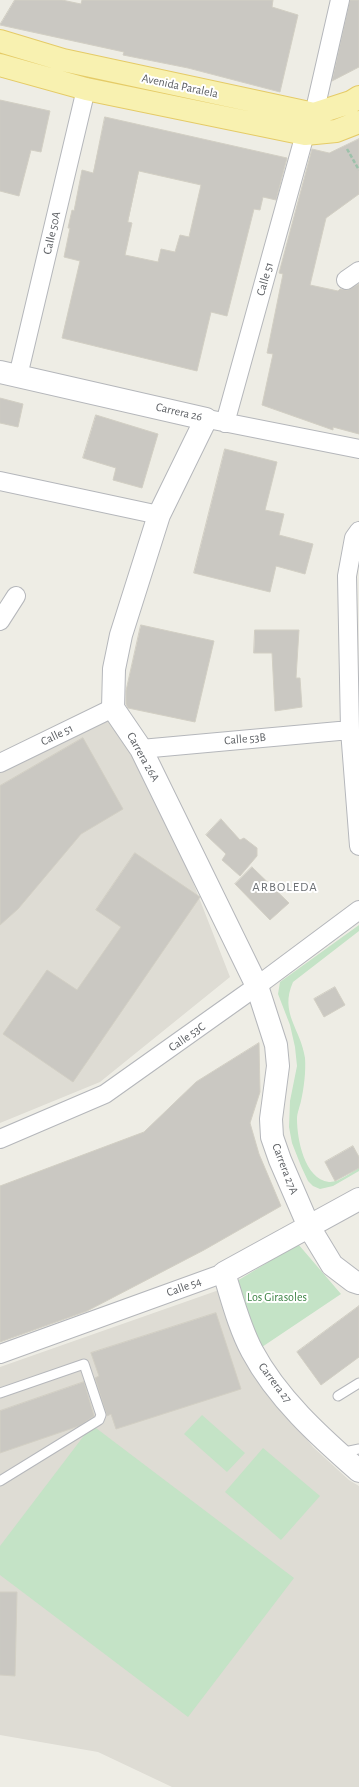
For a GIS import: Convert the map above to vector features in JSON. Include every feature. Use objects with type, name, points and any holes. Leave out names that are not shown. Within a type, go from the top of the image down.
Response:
[{"type":"main road","name":"Avenida Paralela","points":[[0,41],[70,62],[314,114],[351,102],[359,97]]},
{"type":"main road","name":"Avenida Paralela","points":[[0,65],[86,89],[305,134],[336,132],[359,122]]},
{"type":"street","points":[[314,114],[340,0]]},
{"type":"street","name":"Calle 50A","points":[[9,374],[86,89]]},
{"type":"street","name":"Calle 51","points":[[215,421],[305,134]]},
{"type":"street","name":"Carrera 26","points":[[9,374],[215,421],[359,449]]},
{"type":"street","points":[[113,708],[114,669],[121,635],[159,515],[215,421]]},
{"type":"street","points":[[0,481],[159,515]]},
{"type":"street","points":[[359,531],[354,538],[347,576],[350,730],[359,846]]},
{"type":"street","points":[[0,621],[16,596]]},
{"type":"street","name":"Calle 51","points":[[0,763],[113,708]]},
{"type":"street","name":"Carrera 26A","points":[[113,708],[141,749],[257,986]]},
{"type":"street","name":"Calle 53B","points":[[141,749],[350,730]]},
{"type":"street","name":"Calle 53C","points":[[0,1139],[105,1094],[257,986],[359,910]]},
{"type":"street","name":"Carrera 27A","points":[[257,986],[276,1045],[278,1066],[272,1120],[272,1137],[280,1160],[309,1227],[332,1265],[353,1281],[359,1283]]},
{"type":"street","name":"Calle 54","points":[[0,1354],[224,1273],[359,1199]]},
{"type":"street","name":"Carrera 27","points":[[224,1273],[252,1350],[281,1395],[349,1451],[359,1471]]},
{"type":"lane","points":[[0,1393],[84,1364],[102,1415],[99,1420],[0,1482]]},
{"type":"lane","points":[[338,1396],[359,1383]]},
{"type":"shaded area","points":[[113,708],[141,749],[230,977],[100,1082],[0,1123],[0,773]]},
{"type":"shaded area","points":[[219,1290],[270,1394],[313,1447],[349,1480],[359,1486],[359,1787],[172,1787],[98,1752],[0,1735],[0,1367]]},
{"type":"green space","points":[[359,925],[359,931],[293,982],[289,993],[288,1003],[292,1021],[303,1048],[305,1058],[304,1085],[297,1114],[297,1127],[298,1136],[308,1166],[313,1174],[320,1179],[329,1182],[340,1179],[359,1168],[359,1171],[333,1186],[320,1189],[313,1186],[308,1181],[292,1143],[289,1127],[290,1101],[297,1066],[295,1047],[290,1025],[278,994],[280,982]]},
{"type":"green space","name":"Los Girasoles","points":[[298,1244],[341,1294],[262,1347],[245,1312],[237,1281]]},
{"type":"green space","points":[[202,1415],[245,1453],[227,1472],[184,1434]]},
{"type":"green space","points":[[92,1425],[294,1578],[188,1717],[0,1575],[0,1546]]},
{"type":"green space","points":[[263,1448],[320,1496],[281,1540],[225,1492]]},
{"type":"building","points":[[15,0],[62,0],[81,4],[82,0],[273,0],[272,7],[298,15],[280,92],[188,68],[123,55],[124,52],[0,25]]},
{"type":"building","points":[[350,0],[359,0],[359,67],[332,81]]},
{"type":"building","points":[[0,100],[50,111],[41,152],[31,150],[19,196],[0,191]]},
{"type":"building","points":[[105,117],[287,158],[276,200],[263,197],[260,210],[254,209],[227,316],[211,312],[197,371],[62,338],[80,261],[64,257],[70,228],[68,228],[72,210],[74,211],[82,170],[93,173]],"holes":[[[139,171],[201,185],[189,237],[180,235],[175,252],[161,249],[158,262],[125,255],[132,223],[128,222]]]},
{"type":"building","points":[[359,139],[359,194],[326,218],[310,285],[338,291],[340,289],[347,290],[359,284],[359,434],[333,427],[333,430],[262,405],[273,354],[267,353],[283,274],[279,273],[312,149],[329,153]]},
{"type":"building","points":[[0,398],[23,404],[18,427],[0,423]]},
{"type":"building","points":[[96,415],[158,434],[142,488],[113,480],[116,468],[83,458]]},
{"type":"building","points":[[225,449],[277,462],[265,510],[284,514],[279,535],[313,544],[305,574],[276,566],[270,592],[194,573]]},
{"type":"building","points":[[141,625],[214,641],[195,722],[128,708],[126,704],[126,691]]},
{"type":"building","points":[[255,630],[299,630],[296,678],[300,678],[302,707],[275,711],[272,653],[254,653]]},
{"type":"building","points":[[83,738],[123,809],[81,834],[18,909],[0,925],[0,786]]},
{"type":"building","points":[[221,819],[240,840],[244,838],[257,848],[257,856],[240,876],[222,860],[226,854],[206,835]]},
{"type":"building","points":[[135,853],[200,897],[73,1082],[3,1034],[47,970],[77,990],[121,927],[96,910]]},
{"type":"building","points":[[252,867],[289,903],[270,920],[235,884]]},
{"type":"building","points":[[335,987],[345,1005],[324,1017],[314,999]]},
{"type":"building","points":[[259,1043],[260,1092],[250,1123],[259,1154],[281,1206],[204,1250],[87,1311],[0,1342],[0,1186],[144,1132],[196,1082]]},
{"type":"building","points":[[353,1146],[359,1157],[359,1168],[335,1181],[325,1162]]},
{"type":"building","points":[[359,1306],[359,1357],[321,1385],[297,1352]]},
{"type":"building","points":[[216,1313],[241,1389],[116,1429],[111,1414],[107,1416],[95,1378],[99,1376],[91,1353]]},
{"type":"building","points":[[84,1382],[94,1416],[79,1426],[0,1453],[0,1411]]},
{"type":"building","points":[[0,1592],[17,1592],[15,1676],[0,1675]]},
{"type":"district","name":"ARBOLEDA","points":[[285,887]]}]
